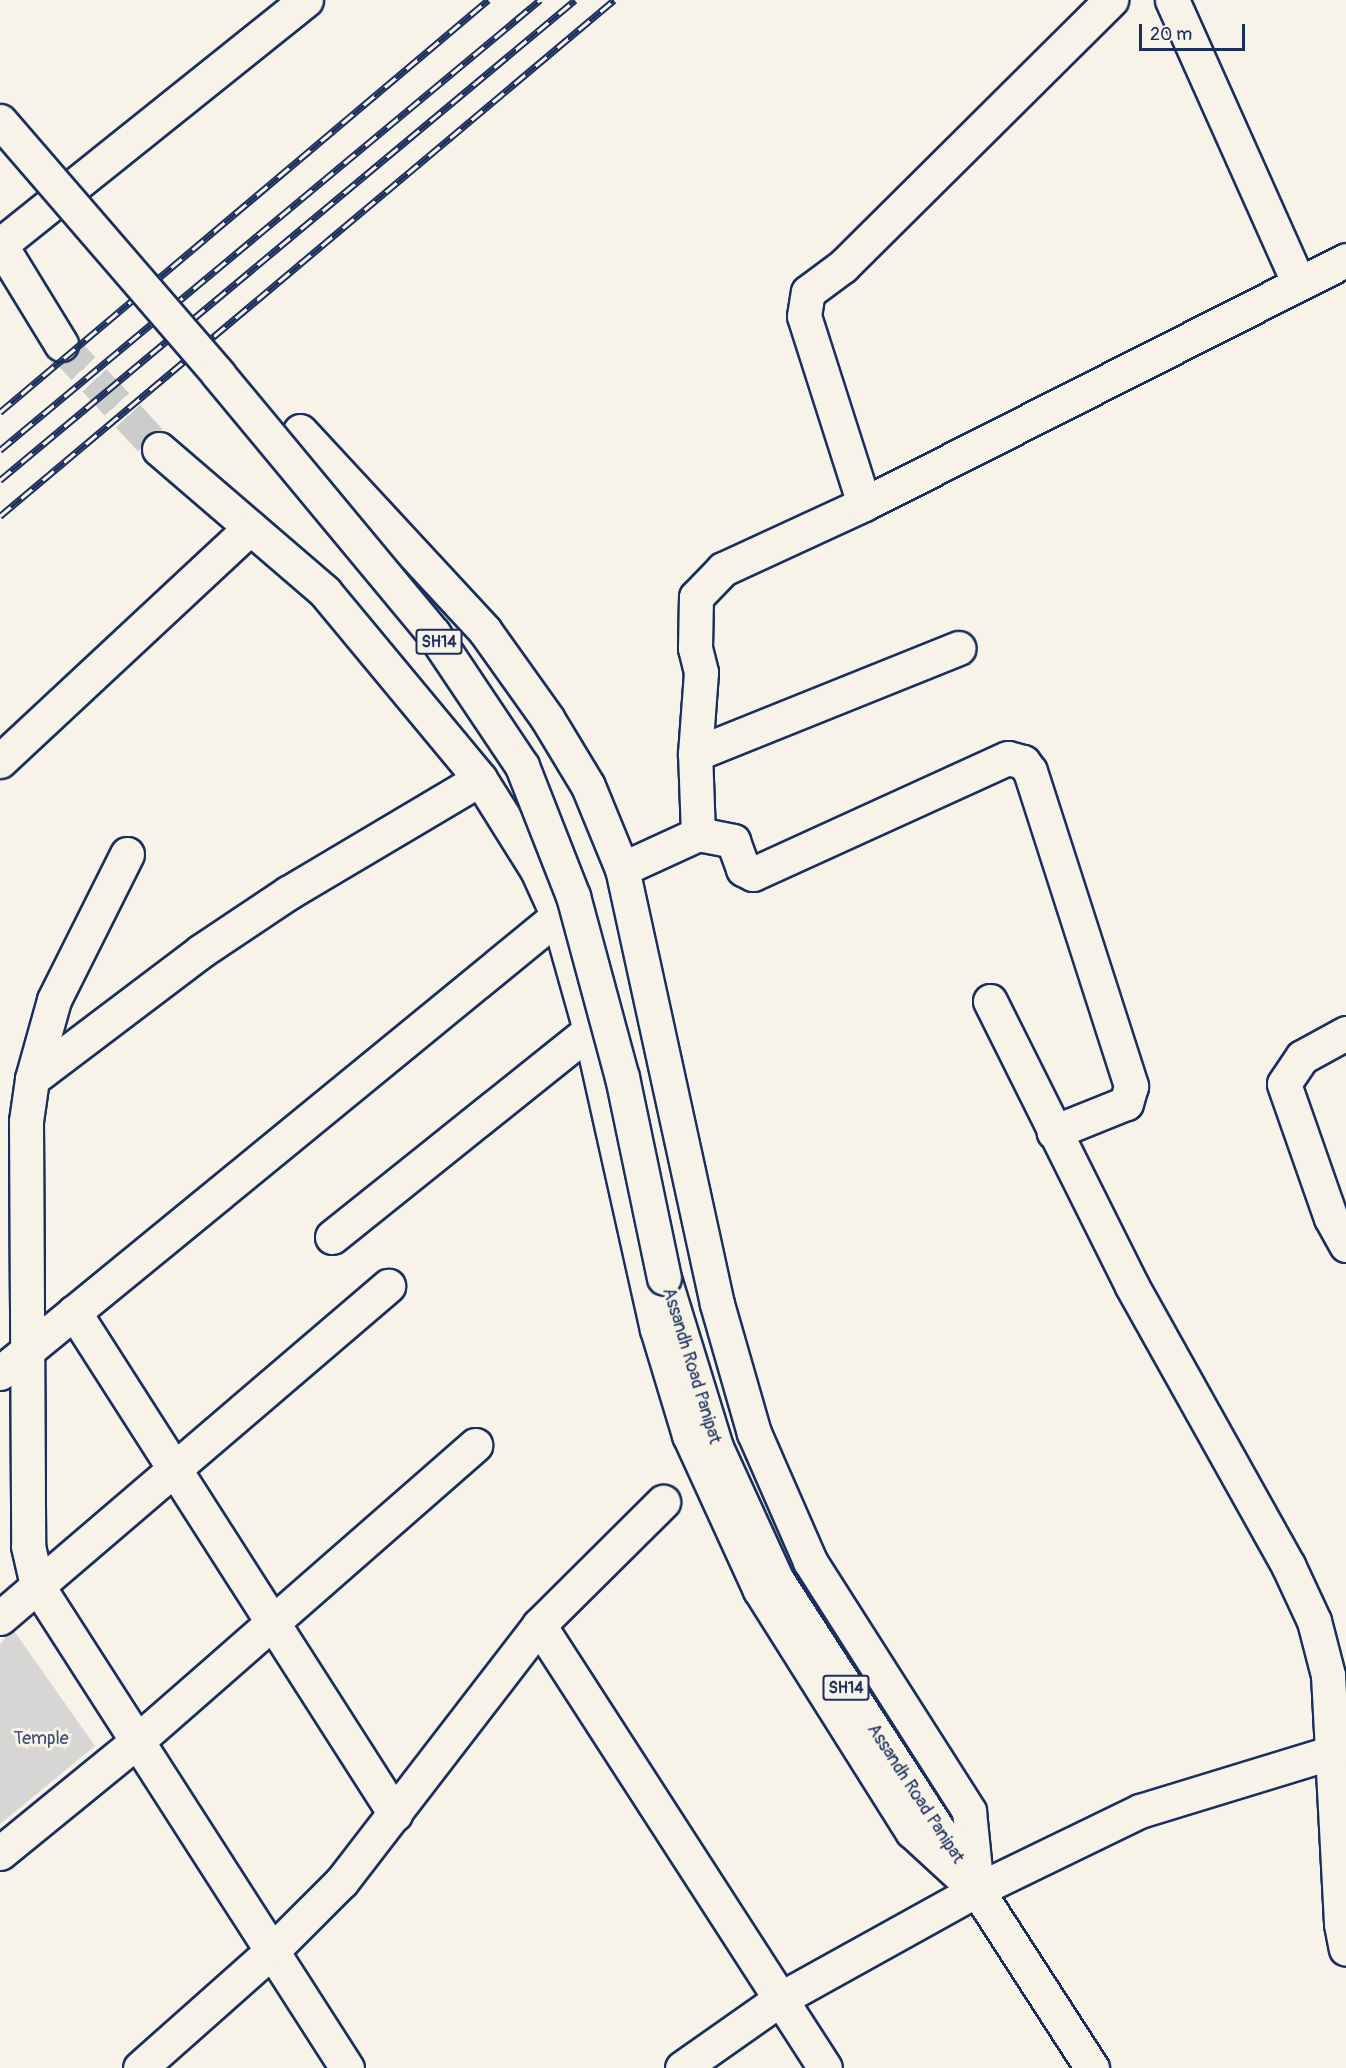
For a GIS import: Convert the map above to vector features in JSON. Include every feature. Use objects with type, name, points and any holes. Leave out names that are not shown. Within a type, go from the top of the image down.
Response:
[{"type":"street","points":[[62,344],[1,245],[306,0]]},
{"type":"street","points":[[864,504],[804,316],[808,292],[843,266],[1111,0]]},
{"type":"street","points":[[1172,0],[1298,282]]},
{"type":"street","name":"Assandh Road Panipat","points":[[0,120],[218,374],[433,633],[522,766],[576,907],[622,1077],[664,1278],[716,1447],[777,1580],[1092,2068]]},
{"type":"street","points":[[698,834],[695,754],[701,672],[695,648],[696,597],[723,569],[864,504],[1298,282],[1346,260]]},
{"type":"street","points":[[300,431],[485,631],[547,718],[588,786],[622,869],[717,1304],[754,1433],[810,1561],[969,1811],[977,1890]]},
{"type":"street","points":[[159,448],[325,592],[480,779],[537,870],[558,916],[590,1030],[657,1329],[689,1435],[760,1590],[912,1831],[977,1890]]},
{"type":"street","points":[[0,761],[250,528]]},
{"type":"street","points":[[695,754],[959,648]]},
{"type":"street","points":[[622,869],[698,834],[733,841],[743,869],[753,874],[1008,758],[1023,762],[1030,771],[1131,1086],[1126,1103],[1054,1132]]},
{"type":"street","points":[[32,1079],[230,932],[480,779]]},
{"type":"street","points":[[127,854],[54,1000],[32,1079],[24,1166],[12,1363],[26,1520],[38,1585],[136,1742],[274,1949],[347,2068]]},
{"type":"street","points":[[12,1363],[558,916]]},
{"type":"street","points":[[990,1001],[1132,1286],[1288,1565],[1314,1621],[1328,1675],[1338,1750],[1341,1924],[1346,1949]]},
{"type":"street","points":[[332,1237],[590,1030]]},
{"type":"street","points":[[1346,1033],[1302,1057],[1284,1084],[1331,1218],[1346,1245]]},
{"type":"street","points":[[0,1618],[388,1286]]},
{"type":"street","points":[[74,1312],[176,1467],[395,1814]]},
{"type":"street","points":[[0,1853],[136,1742],[475,1445]]},
{"type":"street","points":[[141,2068],[172,2056],[342,1881],[539,1625],[663,1502]]},
{"type":"street","points":[[539,1625],[825,2068]]},
{"type":"street","points":[[682,2068],[780,1999],[977,1890],[1140,1811],[1338,1750]]},
{"type":"green space","name":"Temple","points":[[12,1628],[95,1746],[0,1824],[0,1645]]},
{"type":"tunnel","points":[[61,344],[159,449]]},
{"type":"railway","points":[[0,412],[488,0]]},
{"type":"railway","points":[[0,450],[540,0]]},
{"type":"railway","points":[[0,480],[575,0]]},
{"type":"railway","points":[[0,516],[614,0]]}]
